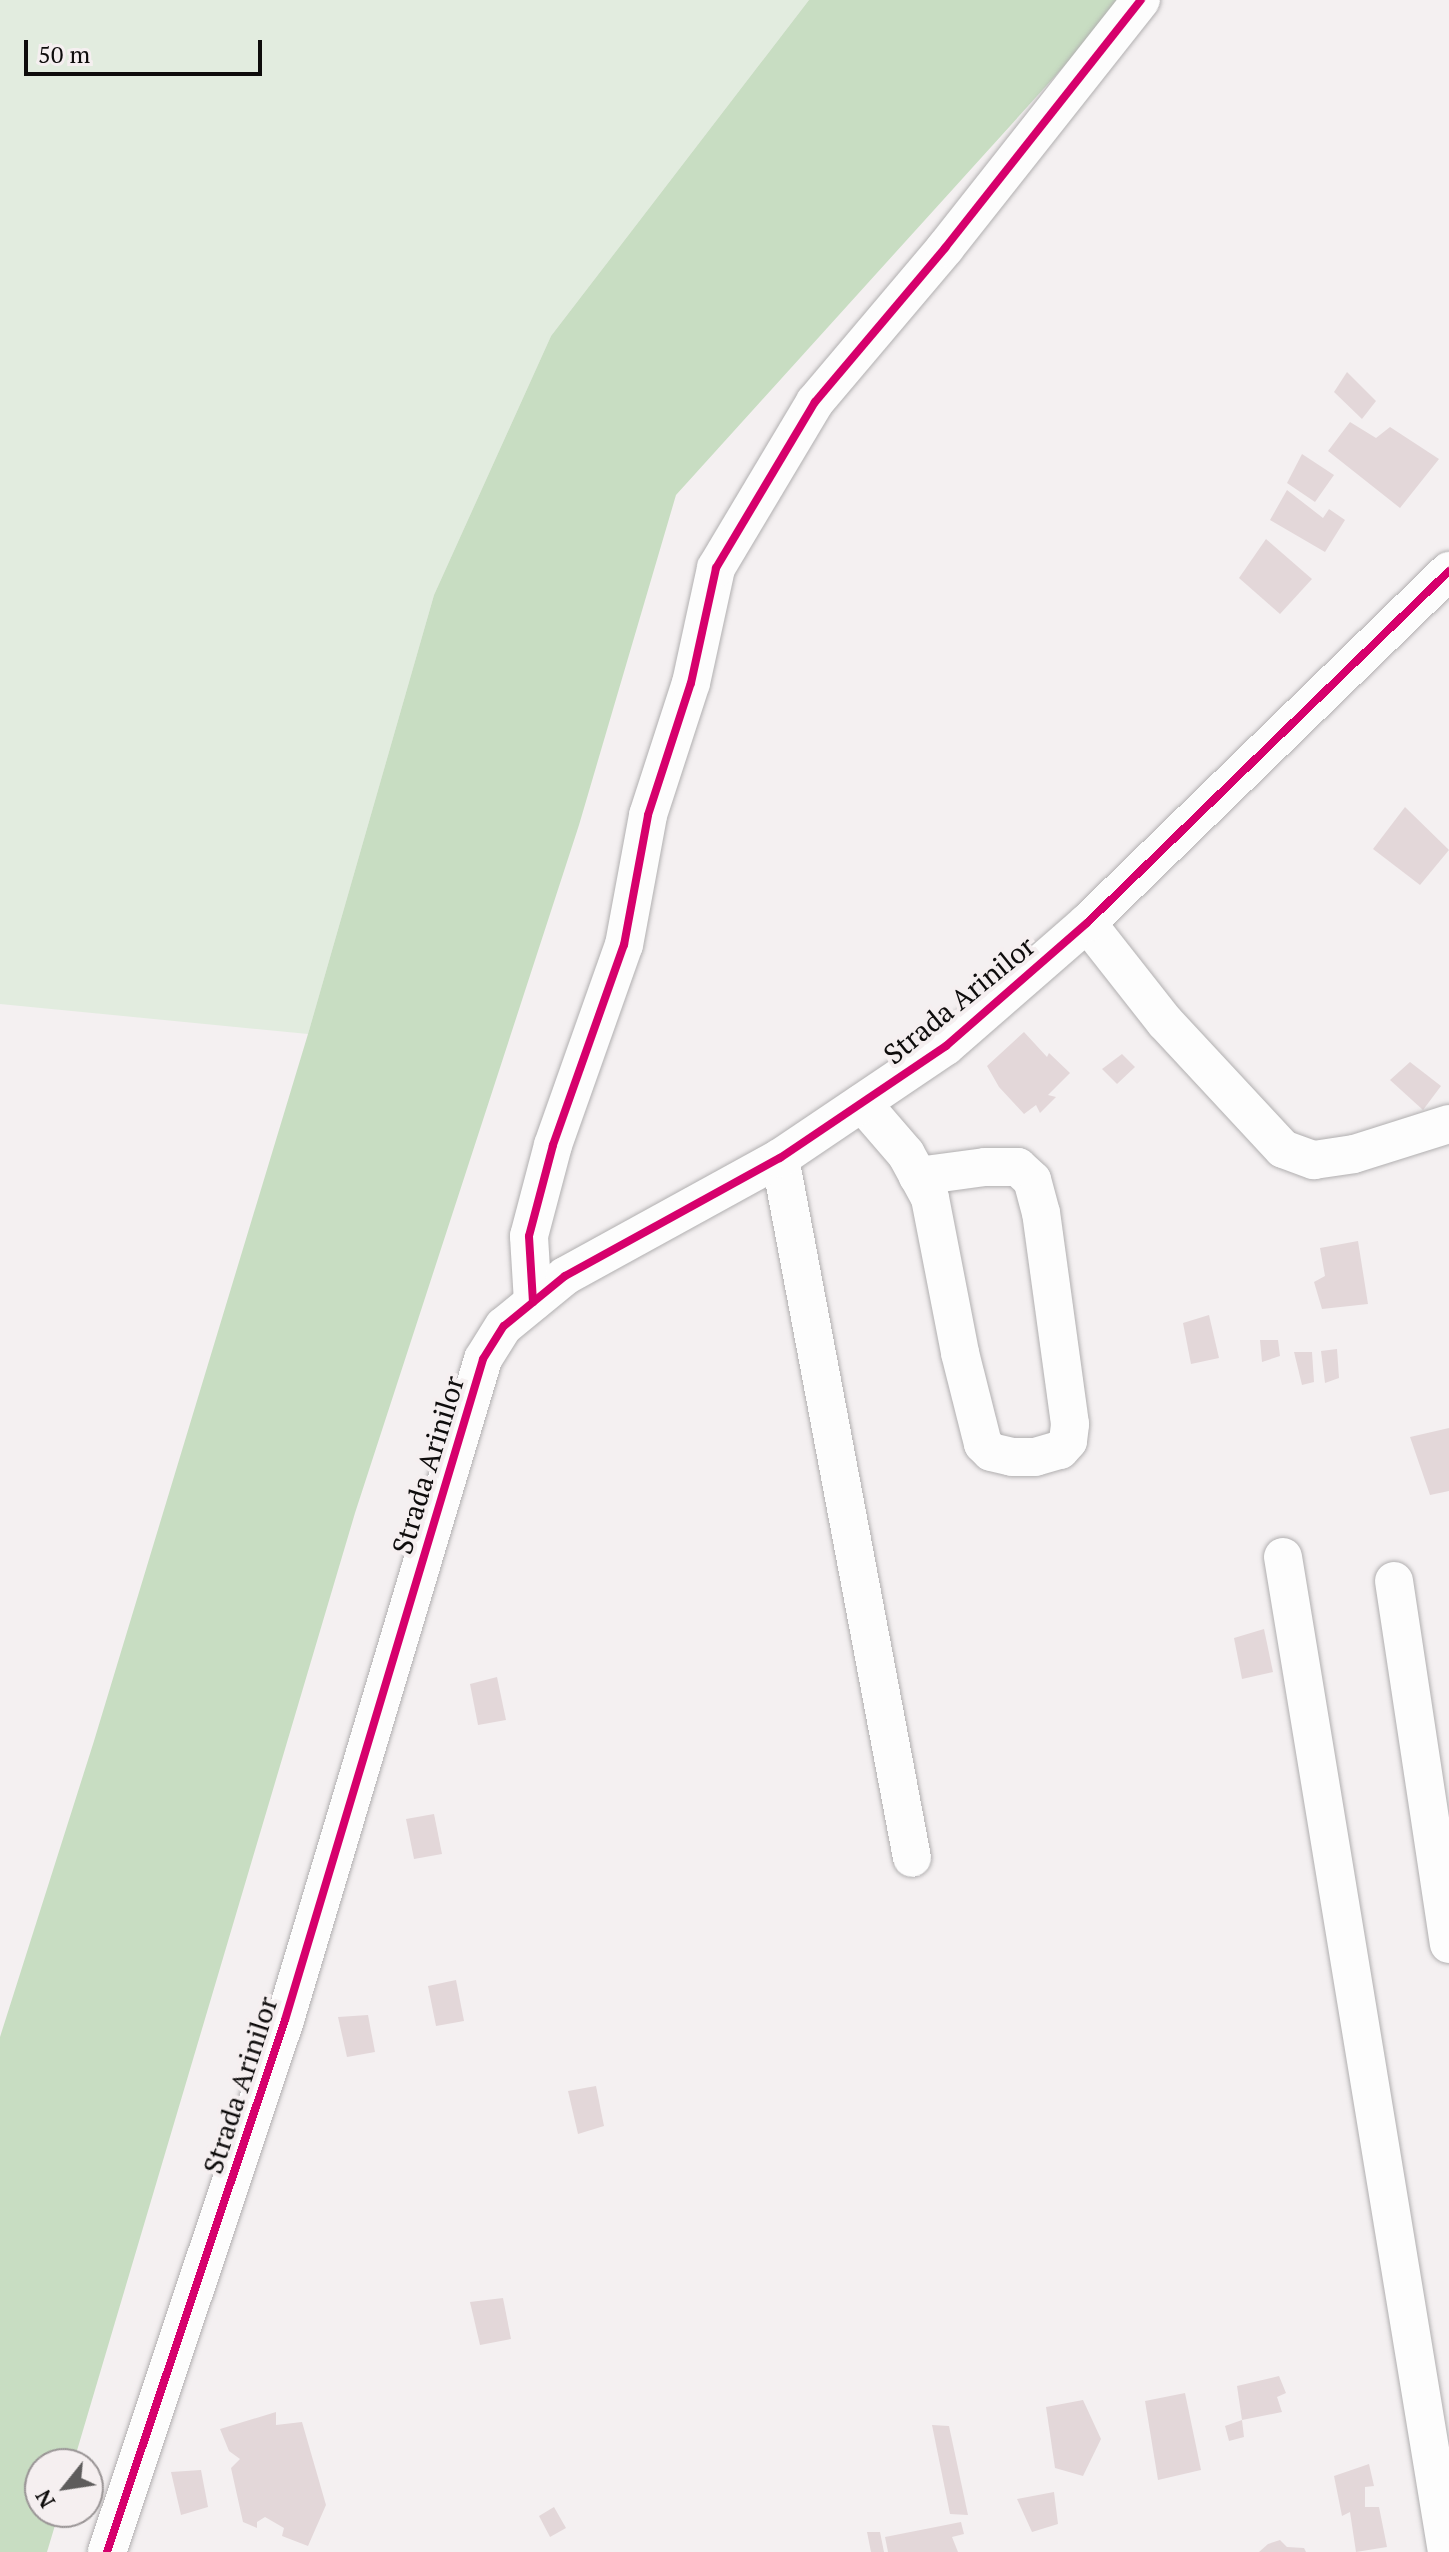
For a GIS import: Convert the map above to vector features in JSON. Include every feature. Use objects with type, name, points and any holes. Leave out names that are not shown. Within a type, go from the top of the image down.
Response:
[{"type":"street","points":[[533,1302],[529,1236],[553,1145],[624,945],[648,815],[691,683],[716,568],[815,402],[945,248],[1141,0]]},
{"type":"street","name":"Strada Arinilor","points":[[107,2552],[285,2020],[483,1359],[504,1326],[565,1276],[780,1158],[946,1046],[1087,923],[1449,571]]},
{"type":"street","points":[[1087,923],[1165,1022],[1283,1149],[1314,1160],[1328,1158],[1354,1154],[1449,1124]]},
{"type":"street","points":[[862,1103],[906,1154],[918,1176],[930,1198],[960,1353],[983,1444],[991,1452],[1012,1457],[1035,1457],[1060,1450],[1068,1441],[1070,1424],[1041,1213],[1032,1180],[1018,1167],[985,1167],[918,1176]]},
{"type":"street","points":[[780,1158],[912,1858]]},
{"type":"street","points":[[1283,1557],[1447,2552]]},
{"type":"street","points":[[1394,1581],[1449,1944]]},
{"type":"shaded area","points":[[0,0],[809,0],[551,336],[434,595],[308,1034],[0,1004]]},
{"type":"shaded area","points":[[809,0],[1118,0],[1086,42],[676,495],[579,825],[355,1513],[78,2448],[24,2448],[24,2528],[54,2528],[47,2552],[0,2552],[0,2037],[94,1741],[308,1034],[434,595],[551,336]]},
{"type":"building","points":[[1347,372],[1376,401],[1362,419],[1334,392]]},
{"type":"building","points":[[1350,422],[1376,438],[1390,427],[1439,459],[1400,508],[1328,451]]},
{"type":"building","points":[[1302,454],[1334,475],[1315,502],[1287,483]]},
{"type":"building","points":[[1287,490],[1323,518],[1329,509],[1345,520],[1325,552],[1270,520]]},
{"type":"building","points":[[1266,539],[1312,579],[1280,614],[1239,578]]},
{"type":"building","points":[[1405,807],[1449,850],[1420,885],[1373,849]]},
{"type":"building","points":[[1024,1032],[1047,1057],[1049,1053],[1070,1073],[1048,1095],[1056,1097],[1040,1113],[1036,1105],[1024,1114],[999,1087],[987,1066]]},
{"type":"building","points":[[1122,1054],[1135,1067],[1117,1084],[1102,1069]]},
{"type":"building","points":[[1410,1062],[1441,1086],[1423,1110],[1390,1080]]},
{"type":"building","points":[[1358,1241],[1368,1304],[1322,1309],[1314,1282],[1325,1276],[1320,1248]]},
{"type":"building","points":[[1209,1315],[1219,1358],[1191,1364],[1183,1323]]},
{"type":"building","points":[[1260,1340],[1278,1340],[1280,1356],[1262,1362]]},
{"type":"building","points":[[1337,1349],[1339,1378],[1325,1383],[1321,1351]]},
{"type":"building","points":[[1294,1352],[1312,1352],[1314,1382],[1302,1385]]},
{"type":"building","points":[[1449,1428],[1449,1491],[1430,1495],[1410,1437]]},
{"type":"building","points":[[1264,1629],[1273,1672],[1242,1679],[1234,1638]]},
{"type":"building","points":[[497,1677],[506,1720],[478,1725],[470,1684]]},
{"type":"building","points":[[434,1814],[442,1854],[414,1859],[406,1819]]},
{"type":"building","points":[[456,1980],[464,2021],[436,2026],[428,1986]]},
{"type":"building","points":[[368,2015],[375,2052],[347,2057],[338,2017]]},
{"type":"building","points":[[596,2086],[604,2126],[578,2134],[568,2091]]},
{"type":"building","points":[[503,2298],[511,2339],[480,2345],[470,2302]]},
{"type":"building","points":[[1279,2376],[1286,2393],[1277,2397],[1282,2412],[1242,2420],[1237,2386]]},
{"type":"building","points":[[1185,2393],[1201,2470],[1158,2480],[1145,2401]]},
{"type":"building","points":[[1083,2400],[1101,2439],[1083,2476],[1055,2468],[1046,2407]]},
{"type":"building","points":[[276,2412],[276,2425],[302,2422],[326,2505],[308,2546],[282,2536],[284,2528],[265,2517],[257,2522],[257,2528],[243,2522],[231,2468],[240,2459],[229,2451],[220,2429]]},
{"type":"building","points":[[1242,2420],[1244,2437],[1229,2441],[1225,2426]]},
{"type":"building","points":[[932,2425],[949,2426],[968,2515],[950,2514]]},
{"type":"building","points":[[1369,2464],[1374,2486],[1365,2487],[1365,2507],[1379,2507],[1387,2547],[1356,2552],[1350,2512],[1342,2516],[1334,2476]]},
{"type":"building","points":[[201,2470],[208,2507],[181,2515],[171,2472]]},
{"type":"building","points":[[1054,2492],[1058,2524],[1032,2532],[1017,2499]]},
{"type":"building","points":[[554,2507],[566,2528],[550,2537],[539,2516]]},
{"type":"building","points":[[961,2522],[964,2534],[952,2537],[958,2552],[888,2552],[885,2537]]},
{"type":"building","points":[[867,2532],[880,2532],[884,2552],[871,2552]]},
{"type":"building","points":[[1280,2540],[1287,2547],[1304,2548],[1306,2552],[1259,2552],[1268,2544]]},
{"type":"cycle path","points":[[533,1302],[529,1236],[553,1145],[624,945],[648,815],[691,683],[716,568],[815,402],[945,248],[1141,0]]},
{"type":"cycle path","points":[[107,2552],[285,2020],[483,1359],[504,1326],[565,1276],[780,1158],[946,1046],[1087,923],[1449,571]]}]
